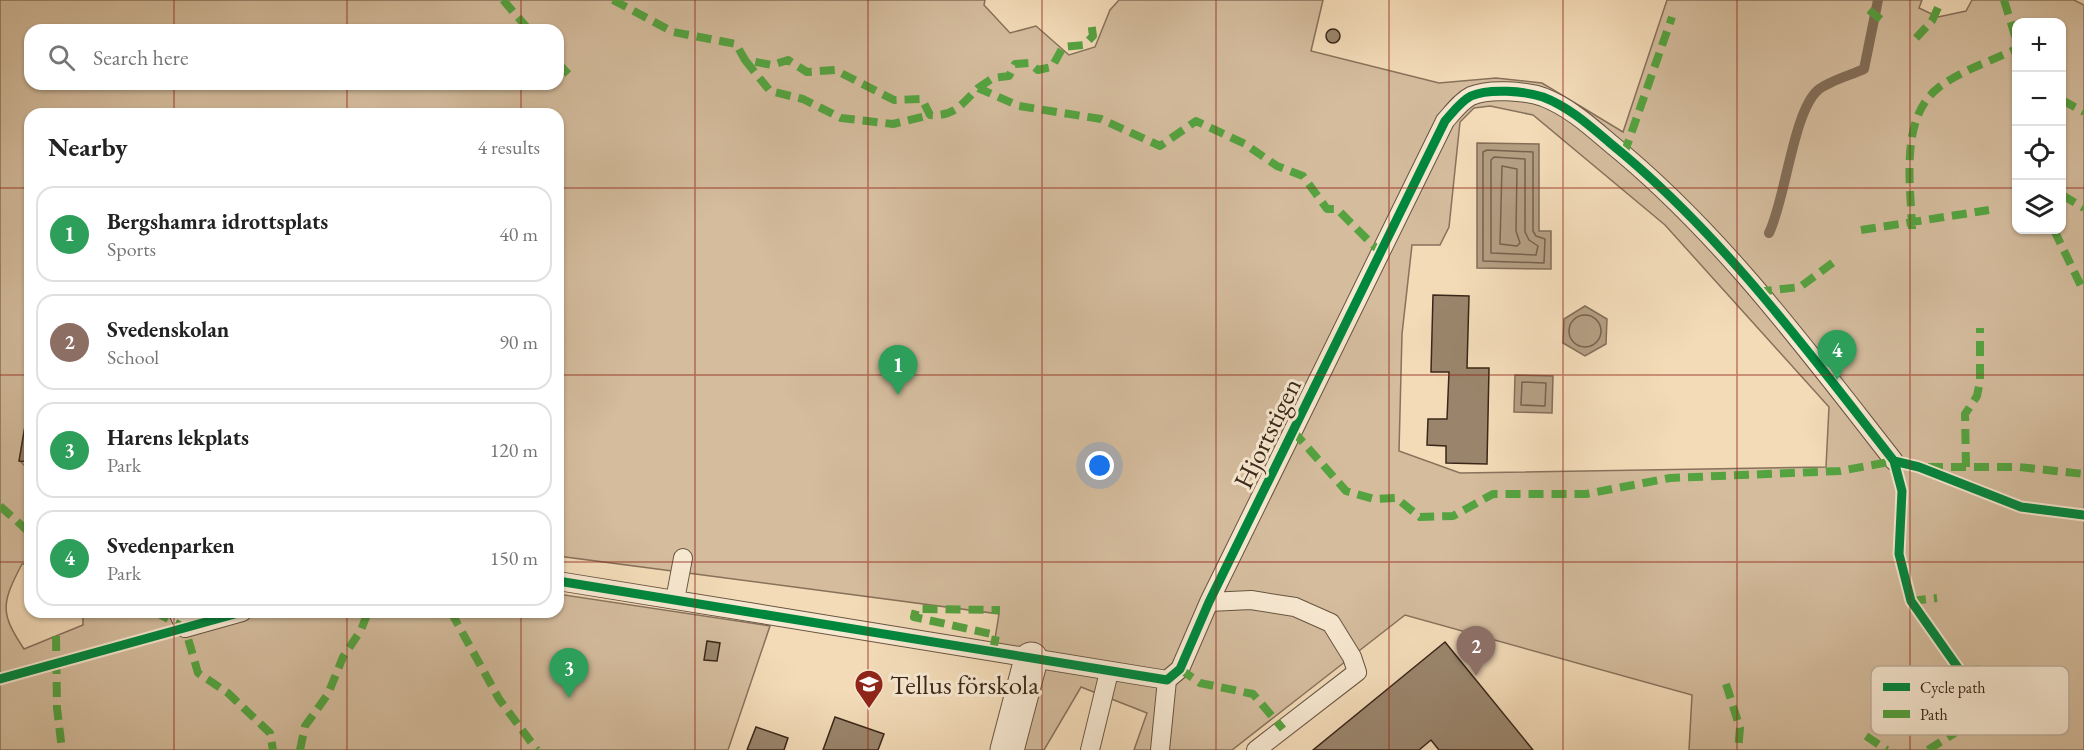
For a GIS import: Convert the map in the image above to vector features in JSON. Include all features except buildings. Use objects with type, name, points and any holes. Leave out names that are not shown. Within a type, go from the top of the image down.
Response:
[{"type":"street","points":[[1006,750],[1031,659]]},
{"type":"lane","name":"Hjortstigen","points":[[1167,680],[1180,669],[1209,602],[1445,121],[1470,96],[1481,93],[1511,93],[1542,97],[1575,114],[1624,154],[1674,200],[1721,250],[1831,381],[1894,461]]},
{"type":"lane","points":[[675,600],[683,558]]},
{"type":"lane","points":[[564,582],[1167,680],[1160,750]]},
{"type":"lane","points":[[1209,602],[1251,600],[1295,607],[1331,623],[1352,657],[1357,672],[1256,750]]},
{"type":"lane","points":[[181,618],[185,628],[221,618]]},
{"type":"lane","points":[[1090,750],[1109,672]]},
{"type":"shaded area","points":[[0,0],[985,0],[984,5],[1010,33],[1036,26],[1069,55],[1095,47],[1110,10],[1119,0],[1323,0],[1311,51],[1439,83],[1496,78],[1542,83],[1623,132],[1667,0],[1922,0],[1919,8],[1938,17],[1966,11],[1972,0],[2074,0],[2084,5],[2084,750],[1689,750],[1692,695],[1405,615],[1232,750],[1134,750],[1147,713],[1081,687],[1044,750],[1015,750],[1031,659],[993,651],[999,614],[564,557],[564,108],[24,108],[24,461],[20,461],[24,465],[24,564],[10,589],[6,608],[7,617],[24,649],[83,625],[83,618],[564,618],[564,595],[770,626],[728,750],[0,750]],"holes":[[[1490,106],[1533,115],[1665,225],[1829,407],[1826,467],[1460,473],[1399,451],[1402,334],[1412,245],[1440,245],[1449,227],[1460,122],[1474,108]]]},
{"type":"water","points":[[1477,143],[1539,144],[1539,231],[1551,231],[1551,269],[1477,268]]},
{"type":"water","points":[[1585,306],[1607,319],[1606,344],[1585,356],[1563,343],[1564,319]]},
{"type":"water","points":[[1515,375],[1553,376],[1552,413],[1514,412]]},
{"type":"waterway","points":[[1769,233],[1796,136],[1809,101],[1823,87],[1864,69],[1878,0]]},
{"type":"marked path","points":[[503,0],[524,24]]},
{"type":"marked path","points":[[613,0],[673,32],[736,44],[745,60],[772,65],[788,60],[807,72],[835,70],[894,100],[922,99],[930,115],[952,112],[978,88],[1019,106],[1101,119],[1160,146],[1196,121],[1245,144],[1277,166],[1303,176],[1327,209],[1337,209],[1381,253]]},
{"type":"marked path","points":[[2004,0],[2012,26]]},
{"type":"marked path","points":[[1916,38],[1932,21],[1940,3]]},
{"type":"marked path","points":[[1869,10],[1885,23]]},
{"type":"marked path","points":[[1624,154],[1672,17]]},
{"type":"marked path","points":[[978,88],[993,78],[1009,76],[1015,64],[1029,63],[1038,70],[1052,67],[1063,47],[1084,45],[1093,36],[1091,21]]},
{"type":"marked path","points":[[1912,229],[1910,154],[1917,117],[1926,101],[1938,88],[1956,76],[2012,51]]},
{"type":"marked path","points":[[745,60],[770,91],[803,99],[841,118],[893,124],[930,115]]},
{"type":"marked path","points":[[564,69],[572,78]]},
{"type":"marked path","points":[[2066,102],[2084,112]]},
{"type":"marked path","points":[[2066,197],[2084,208]]},
{"type":"marked path","points":[[1861,230],[1989,210]]},
{"type":"marked path","points":[[2056,234],[2084,292]]},
{"type":"marked path","points":[[1757,292],[1800,287],[1835,261]]},
{"type":"marked path","points":[[1966,467],[1965,414],[1977,396],[1980,381],[1980,328]]},
{"type":"marked path","points":[[1293,431],[1346,491],[1374,499],[1396,498],[1420,517],[1453,516],[1493,494],[1586,494],[1670,478],[1840,471],[1894,461]]},
{"type":"marked path","points":[[1928,467],[2019,467],[2084,474]]},
{"type":"marked path","points":[[0,506],[24,528]]},
{"type":"marked path","points":[[1911,601],[1937,598]]},
{"type":"marked path","points":[[993,651],[996,635],[914,617],[916,609],[1000,610]]},
{"type":"marked path","points":[[166,618],[185,628],[198,673],[228,693],[270,733],[273,750]]},
{"type":"marked path","points":[[300,750],[305,726],[328,694],[343,657],[361,630],[366,618]]},
{"type":"marked path","points":[[454,618],[499,699],[537,750]]},
{"type":"marked path","points":[[56,636],[57,708],[62,750]]},
{"type":"marked path","points":[[1180,669],[1200,683],[1253,694],[1283,729]]},
{"type":"marked path","points":[[1726,684],[1740,728],[1738,750]]},
{"type":"marked path","points":[[1928,750],[1952,735]]},
{"type":"marked path","points":[[1866,736],[1887,750]]},
{"type":"cycle path","points":[[564,582],[1167,680],[1180,669],[1209,602],[1445,121],[1460,104],[1471,96],[1507,91],[1543,97],[1570,111],[1650,178],[1689,215],[1761,294],[1894,461],[1902,491],[1899,554],[1911,601],[1957,666]]},
{"type":"cycle path","points":[[1894,461],[1919,467],[2021,507],[2084,515]]},
{"type":"cycle path","points":[[0,679],[220,618]]},
{"type":"place","name":"Svedenparken","points":[[1837,380]]},
{"type":"place","name":"Bergshamra idrottsplats","points":[[898,395]]},
{"type":"place","name":"Svedenskolan","points":[[1476,676]]},
{"type":"place","name":"Harens lekplats","points":[[569,698]]},
{"type":"place","name":"Tellus förskola","points":[[869,710]]}]
